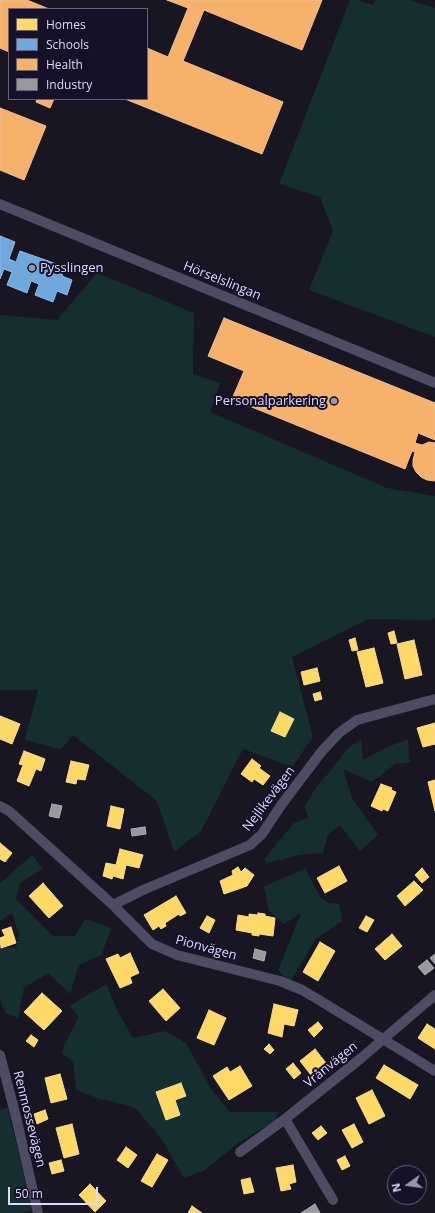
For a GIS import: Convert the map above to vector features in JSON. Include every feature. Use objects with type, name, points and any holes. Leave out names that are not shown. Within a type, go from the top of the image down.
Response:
[{"type":"street","name":"Hörselslingan","points":[[0,204],[435,382]]},
{"type":"street","name":"Nejlikevägen","points":[[113,905],[143,890],[250,845],[262,834],[282,804],[338,732],[357,720],[435,700]]},
{"type":"street","name":"Pionvägen","points":[[0,806],[9,811],[113,905],[152,944],[177,955],[280,981],[302,990],[435,1071]]},
{"type":"street","name":"Vrånvägen","points":[[240,1152],[285,1119],[435,995]]},
{"type":"street","name":"Renmossevägen","points":[[0,1055],[38,1213]]},
{"type":"street","points":[[285,1119],[333,1200]]},
{"type":"green space","points":[[350,0],[357,0],[373,5],[375,0],[409,0],[435,8],[435,337],[309,290],[333,231],[320,197],[279,184]]},
{"type":"green space","points":[[97,273],[194,313],[193,374],[220,383],[210,412],[387,488],[435,496],[435,618],[430,620],[369,619],[292,657],[313,737],[292,767],[243,749],[201,831],[174,852],[157,801],[73,735],[61,749],[25,740],[38,690],[0,690],[0,315],[57,320]]},
{"type":"green space","points":[[361,739],[363,760],[389,746],[408,740],[410,762],[395,764],[372,782],[343,769],[352,798],[378,835],[360,851],[340,825],[328,834],[323,853],[299,855],[267,863],[264,859],[294,823],[309,818],[304,807],[319,783],[347,749]]},
{"type":"green space","points":[[32,855],[43,869],[20,883],[16,899],[53,936],[75,936],[85,919],[112,928],[101,955],[79,965],[70,994],[48,973],[24,988],[18,1018],[5,1013],[0,999],[0,947],[16,948],[19,934],[12,913],[0,921],[0,882]]},
{"type":"green space","points":[[305,868],[321,898],[329,903],[339,904],[342,921],[315,940],[290,982],[278,970],[301,913],[284,924],[269,911],[264,887]]},
{"type":"green space","points":[[103,986],[107,986],[118,1012],[133,1038],[165,1031],[186,1043],[211,1089],[230,1112],[278,1112],[276,1120],[238,1143],[205,1170],[184,1178],[159,1135],[134,1107],[97,1098],[76,1090],[73,1061],[62,1054],[64,1045],[79,1017],[69,1006]]},
{"type":"green space","points":[[8,1108],[32,1211],[0,1213],[0,1110]]},
{"type":"building: Homes","points":[[394,631],[397,643],[391,644],[388,633]]},
{"type":"building: Homes","points":[[355,638],[358,650],[352,651],[349,640]]},
{"type":"building: Homes","points":[[414,640],[422,675],[405,679],[397,644]]},
{"type":"building: Homes","points":[[374,648],[383,683],[366,687],[357,652]]},
{"type":"building: Homes","points":[[317,668],[320,681],[304,685],[301,672]]},
{"type":"building: Homes","points":[[320,692],[322,699],[315,701],[313,694]]},
{"type":"building: Homes","points":[[280,712],[294,719],[285,737],[271,731]]},
{"type":"building: Homes","points":[[0,716],[20,724],[12,744],[0,739]]},
{"type":"building: Homes","points":[[435,723],[435,744],[423,747],[417,728]]},
{"type":"building: Homes","points":[[24,751],[45,759],[41,771],[36,769],[29,786],[17,781],[23,765],[19,764]]},
{"type":"building: Homes","points":[[252,759],[261,766],[259,768],[270,776],[263,785],[254,779],[252,782],[241,774]]},
{"type":"building: Homes","points":[[71,761],[89,765],[85,780],[77,779],[76,784],[66,782]]},
{"type":"building: Homes","points":[[435,780],[435,811],[428,782]]},
{"type":"building: Homes","points":[[381,784],[392,788],[391,790],[396,792],[388,811],[383,809],[382,811],[371,806]]},
{"type":"building: Homes","points":[[111,806],[124,809],[120,829],[107,826]]},
{"type":"building: Homes","points":[[0,843],[12,853],[5,862],[0,859]]},
{"type":"building: Homes","points":[[120,849],[143,855],[139,868],[126,865],[123,879],[113,876],[112,879],[103,876],[106,863],[116,865]]},
{"type":"building: Homes","points":[[339,866],[347,881],[325,893],[317,878]]},
{"type":"building: Homes","points":[[238,867],[241,872],[245,868],[254,875],[247,886],[224,894],[220,881],[233,875],[232,871]]},
{"type":"building: Homes","points":[[422,868],[429,877],[422,883],[415,875]]},
{"type":"building: Homes","points":[[414,881],[423,890],[405,906],[397,896]]},
{"type":"building: Homes","points":[[43,883],[63,906],[49,918],[29,896]]},
{"type":"building: Homes","points":[[176,896],[186,913],[180,916],[179,914],[165,923],[166,926],[161,929],[159,926],[153,930],[144,915]]},
{"type":"building: Homes","points":[[258,913],[275,918],[273,936],[259,934],[259,936],[252,935],[252,933],[236,930],[238,915],[249,917],[249,914],[258,915]]},
{"type":"building: Homes","points":[[207,916],[215,920],[209,933],[200,928]]},
{"type":"building: Homes","points":[[366,916],[374,920],[367,932],[359,928]]},
{"type":"building: Homes","points":[[11,927],[16,943],[1,948],[0,938],[5,936],[2,930]]},
{"type":"building: Homes","points":[[392,934],[402,946],[385,960],[375,949]]},
{"type":"building: Homes","points":[[320,942],[335,951],[318,981],[303,972]]},
{"type":"building: Homes","points":[[130,953],[139,973],[130,977],[132,983],[120,988],[106,959],[118,954],[120,958]]},
{"type":"building: Homes","points":[[163,989],[180,1008],[166,1021],[149,1001]]},
{"type":"building: Homes","points":[[42,993],[62,1011],[44,1030],[24,1012]]},
{"type":"building: Homes","points":[[274,1004],[298,1010],[294,1026],[284,1024],[282,1037],[268,1033]]},
{"type":"building: Homes","points":[[209,1010],[226,1018],[214,1045],[197,1038]]},
{"type":"building: Homes","points":[[318,1022],[323,1028],[314,1037],[308,1030]]},
{"type":"building: Homes","points":[[427,1024],[435,1029],[435,1049],[418,1038]]},
{"type":"building: Homes","points":[[31,1035],[38,1040],[34,1047],[26,1041]]},
{"type":"building: Homes","points":[[269,1044],[274,1050],[270,1054],[264,1049]]},
{"type":"building: Homes","points":[[315,1049],[326,1063],[311,1075],[300,1061]]},
{"type":"building: Homes","points":[[293,1063],[301,1073],[294,1079],[286,1069]]},
{"type":"building: Homes","points":[[384,1065],[418,1085],[410,1099],[376,1078]]},
{"type":"building: Homes","points":[[240,1066],[252,1086],[229,1100],[213,1076],[227,1067],[230,1072]]},
{"type":"building: Homes","points":[[60,1074],[67,1099],[51,1103],[45,1078]]},
{"type":"building: Homes","points":[[181,1083],[186,1096],[175,1100],[180,1115],[166,1120],[156,1092]]},
{"type":"building: Homes","points":[[372,1090],[385,1116],[369,1124],[356,1098]]},
{"type":"building: Homes","points":[[45,1110],[48,1119],[37,1124],[34,1114]]},
{"type":"building: Homes","points":[[72,1124],[79,1154],[64,1158],[56,1128]]},
{"type":"building: Homes","points":[[354,1124],[363,1142],[352,1148],[342,1130]]},
{"type":"building: Homes","points":[[321,1126],[327,1133],[318,1140],[312,1133]]},
{"type":"building: Homes","points":[[126,1147],[137,1155],[128,1168],[117,1160]]},
{"type":"building: Homes","points":[[157,1154],[168,1160],[152,1187],[141,1181]]},
{"type":"building: Homes","points":[[345,1156],[350,1166],[342,1170],[337,1160]]},
{"type":"building: Homes","points":[[61,1160],[64,1171],[52,1174],[49,1163]]},
{"type":"building: Homes","points":[[293,1165],[296,1182],[289,1184],[291,1189],[281,1191],[276,1168]]},
{"type":"building: Homes","points":[[250,1178],[254,1192],[244,1194],[241,1180]]},
{"type":"building: Homes","points":[[90,1184],[106,1201],[95,1212],[79,1195]]},
{"type":"building: Homes","points":[[192,1206],[202,1213],[188,1213]]},
{"type":"building: Schools","name":"Pysslingen","points":[[0,236],[15,242],[9,259],[16,262],[20,251],[65,267],[62,276],[72,280],[67,295],[57,291],[53,302],[35,295],[39,284],[31,281],[27,293],[7,285],[12,272],[4,269],[0,279]]},
{"type":"building: Health","points":[[0,0],[27,0],[47,8],[8,8],[8,52],[0,48]]},
{"type":"building: Health","points":[[167,0],[322,0],[302,50],[204,10],[183,61],[283,102],[262,154],[127,100],[148,100],[148,48],[168,57],[188,8]]},
{"type":"building: Health","points":[[37,100],[54,100],[50,108],[36,102]]},
{"type":"building: Health","points":[[0,108],[46,126],[24,180],[0,170]]},
{"type":"building: Health","name":"Personalparkering","points":[[224,318],[435,403],[435,440],[418,433],[415,443],[422,445],[429,442],[435,443],[435,481],[427,480],[416,472],[413,466],[415,452],[412,451],[405,469],[232,399],[244,371],[208,356]]},
{"type":"building: Industry","points":[[52,804],[62,806],[59,818],[49,816]]},
{"type":"building: Industry","points":[[145,827],[146,834],[132,836],[131,829]]},
{"type":"building: Industry","points":[[255,949],[266,952],[264,961],[253,958]]},
{"type":"building: Industry","points":[[435,954],[435,964],[430,958]]},
{"type":"building: Industry","points":[[427,960],[434,968],[425,975],[418,967]]},
{"type":"building: Industry","points":[[315,1204],[320,1213],[301,1213]]},
{"type":"place","name":"Pysslingen","points":[[32,268]]},
{"type":"place","name":"Personalparkering","points":[[334,401]]}]
